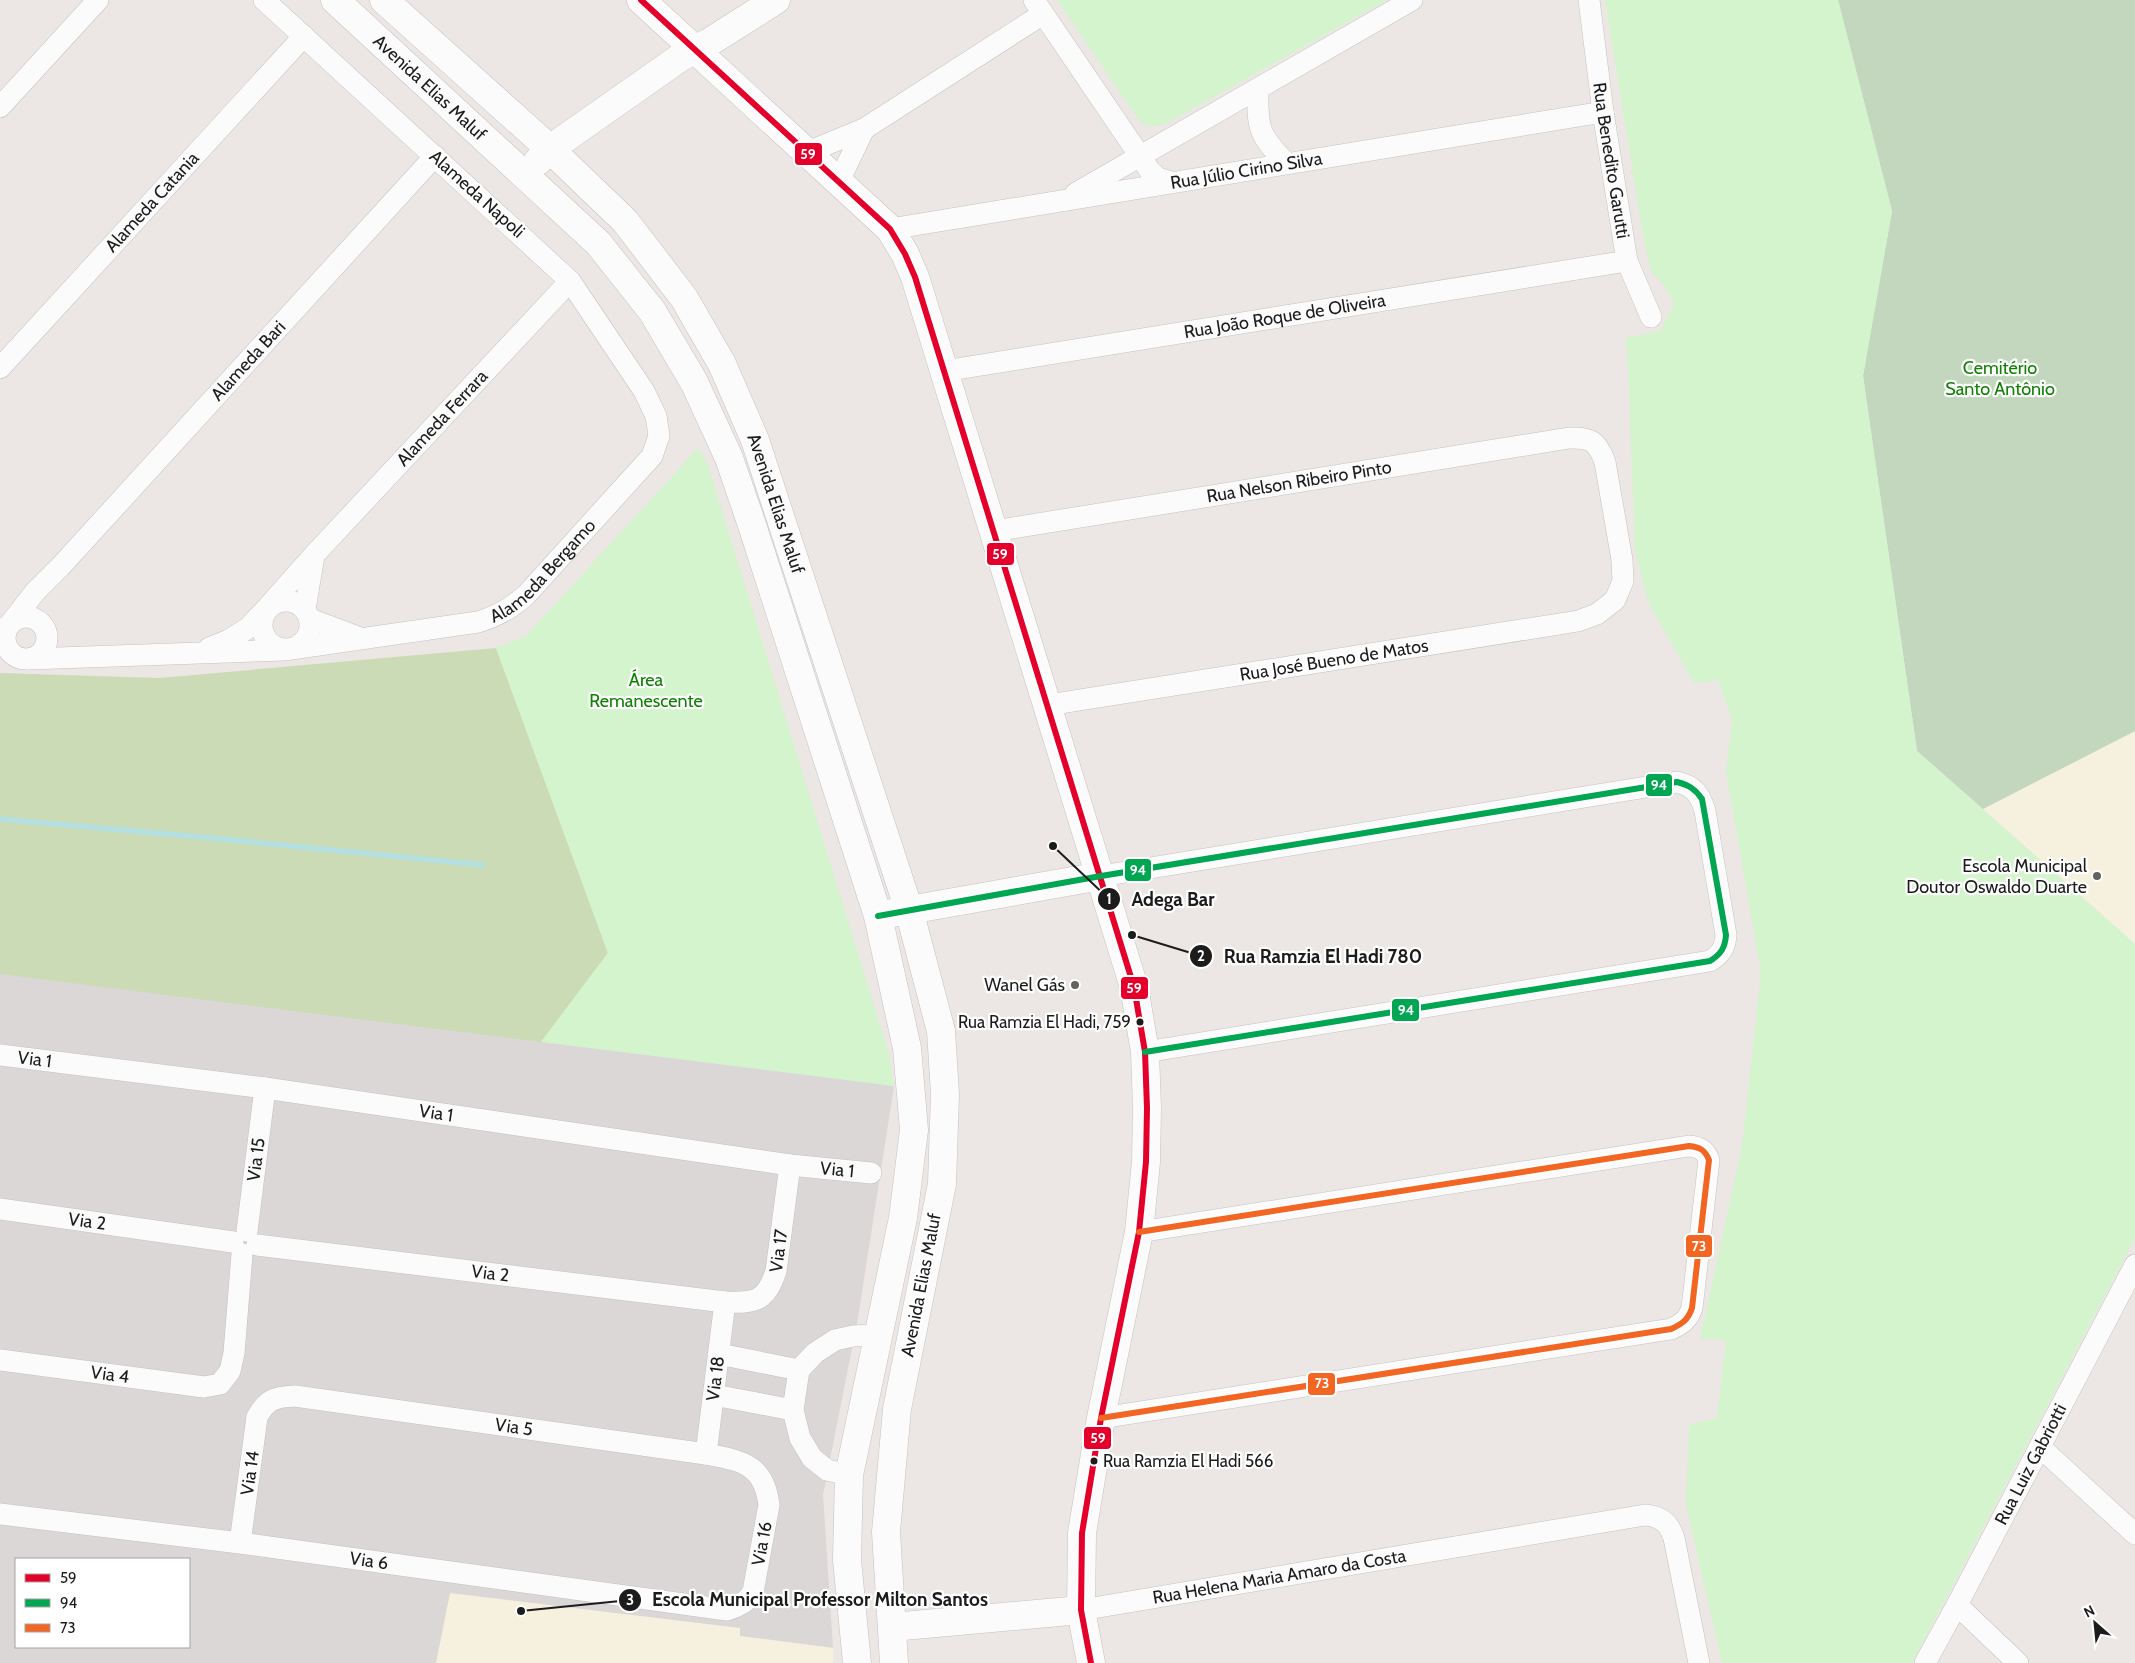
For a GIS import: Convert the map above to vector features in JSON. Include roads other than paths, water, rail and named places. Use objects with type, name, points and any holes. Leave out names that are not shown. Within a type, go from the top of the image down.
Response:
[{"type":"street","points":[[0,107],[98,0]]},
{"type":"street","name":"Alameda Napoli","points":[[264,0],[570,281],[644,391],[656,416]]},
{"type":"street","name":"Avenida Elias Maluf","points":[[336,0],[598,243],[652,311],[694,382],[729,458],[878,916],[907,1048],[914,1130],[903,1218],[849,1475],[847,1560],[857,1663]]},
{"type":"street","name":"Avenida Elias Maluf","points":[[384,0],[550,149],[626,221],[684,298],[722,364],[755,440],[909,910],[941,1032],[945,1094],[942,1184],[897,1409],[886,1532],[894,1663]]},
{"type":"street","points":[[641,0],[890,229],[905,254],[915,278],[1134,987],[1145,1052],[1146,1162],[1139,1232],[1101,1418],[1082,1533],[1081,1610],[1091,1663]]},
{"type":"street","points":[[525,174],[550,149],[681,57],[776,0]]},
{"type":"street","points":[[1064,199],[1412,0]]},
{"type":"street","name":"Rua Benedito Garutti","points":[[1588,0],[1603,112],[1627,261],[1650,317]]},
{"type":"street","points":[[808,152],[864,129],[1039,7],[1150,171],[1158,178],[1170,182]]},
{"type":"street","name":"Alameda Catania","points":[[0,368],[304,36]]},
{"type":"street","points":[[1258,89],[1259,128],[1263,138],[1286,164]]},
{"type":"street","name":"Rua Júlio Cirino Silva","points":[[890,229],[1603,112]]},
{"type":"street","points":[[839,181],[864,129]]},
{"type":"street","name":"Alameda Bari","points":[[5,628],[35,592],[60,567],[435,156]]},
{"type":"street","name":"Rua João Roque de Oliveira","points":[[944,371],[1627,261]]},
{"type":"street","name":"Alameda Ferrara","points":[[266,610],[314,555],[570,281]]},
{"type":"street","name":"Alameda Bergamo","points":[[16,657],[284,650],[478,622],[495,617],[512,607],[527,594],[652,456],[659,436],[656,416]]},
{"type":"street","name":"Rua Nelson Ribeiro Pinto","points":[[994,531],[1581,437],[1592,441],[1600,449],[1604,462],[1622,560],[1623,581],[1615,600]]},
{"type":"street","points":[[308,614],[297,603],[286,600],[276,603],[266,610],[263,630],[268,640],[284,650],[297,646],[306,640],[310,630],[308,614],[314,555]]},
{"type":"street","name":"Alameda Bari","points":[[45,629],[42,615],[46,600],[60,567]]},
{"type":"street","name":"Rua José Bueno de Matos","points":[[1048,705],[1578,621],[1597,614],[1615,600]]},
{"type":"street","name":"Alameda Bergamo","points":[[197,653],[229,640],[248,628],[266,610]]},
{"type":"street","name":"Alameda Bergamo","points":[[308,614],[361,638]]},
{"type":"street","points":[[26,617],[41,623],[45,629],[47,637],[43,651],[37,656],[16,657],[9,652],[4,642],[5,628],[18,619],[26,617]]},
{"type":"street","name":"Alameda Bergamo","points":[[45,629],[58,642],[93,656]]},
{"type":"street","points":[[878,916],[1101,876],[1677,782],[1688,785],[1696,790],[1702,799],[1726,934],[1725,946],[1719,955],[1710,961],[1145,1052]]},
{"type":"street","name":"Via 1","points":[[0,1055],[265,1088],[790,1164],[871,1173]]},
{"type":"street","name":"Via 15","points":[[220,1384],[230,1371],[234,1354],[245,1243],[265,1088]]},
{"type":"street","points":[[1101,1418],[1671,1329],[1679,1326],[1686,1322],[1692,1308],[1710,1168],[1706,1152],[1699,1147],[1689,1146],[1139,1232]]},
{"type":"street","name":"Via 17","points":[[725,1302],[746,1302],[762,1297],[771,1287],[776,1271],[790,1164]]},
{"type":"street","name":"Via 2","points":[[0,1209],[245,1243],[725,1302]]},
{"type":"street","name":"Rua Luiz Gabriotti","points":[[1925,1663],[2133,1275]]},
{"type":"street","name":"Via 18","points":[[706,1454],[725,1302]]},
{"type":"street","points":[[891,1477],[849,1475],[827,1470],[812,1458],[800,1438],[793,1410],[799,1370],[815,1353],[835,1340],[854,1336],[878,1335],[891,1341],[895,1348],[897,1357],[897,1409]]},
{"type":"street","points":[[719,1354],[799,1370]]},
{"type":"street","name":"Via 4","points":[[0,1360],[204,1387],[220,1384]]},
{"type":"street","points":[[714,1395],[793,1410]]},
{"type":"street","name":"Via 5","points":[[264,1404],[279,1397],[295,1396],[706,1454],[742,1461],[752,1467],[760,1476]]},
{"type":"street","name":"Via 14","points":[[240,1543],[257,1417],[264,1404]]},
{"type":"street","points":[[2040,1447],[2135,1534]]},
{"type":"street","name":"Via 16","points":[[739,1606],[748,1601],[753,1592],[769,1505],[768,1492],[760,1476]]},
{"type":"street","name":"Via 6","points":[[0,1514],[240,1543],[726,1610],[739,1606]]},
{"type":"street","name":"Rua Helena Maria Amaro da Costa","points":[[892,1628],[1081,1610],[1645,1515],[1657,1516],[1664,1520],[1674,1538],[1700,1663]]},
{"type":"street","points":[[1957,1605],[2018,1663]]},
{"type":"waterway","points":[[0,819],[483,865]]},
{"type":"place","name":"Adega Bar","points":[[1053,846]]},
{"type":"place","name":"Escola Municipal Doutor Oswaldo Duarte","points":[[2097,876]]},
{"type":"place","name":"Rua Ramzia El Hadi 780","points":[[1132,935]]},
{"type":"place","name":"Wanel Gás","points":[[1075,985]]},
{"type":"place","name":"Rua Ramzia El Hadi, 759","points":[[1140,1022]]},
{"type":"place","name":"Rua Ramzia El Hadi 566","points":[[1094,1461]]},
{"type":"place","name":"Escola Municipal Professor Milton Santos","points":[[521,1611]]},
{"type":"park label","name":"Cemitério Santo Antônio","points":[[2000,378]]},
{"type":"park label","name":"Área Remanescente","points":[[646,690]]}]
